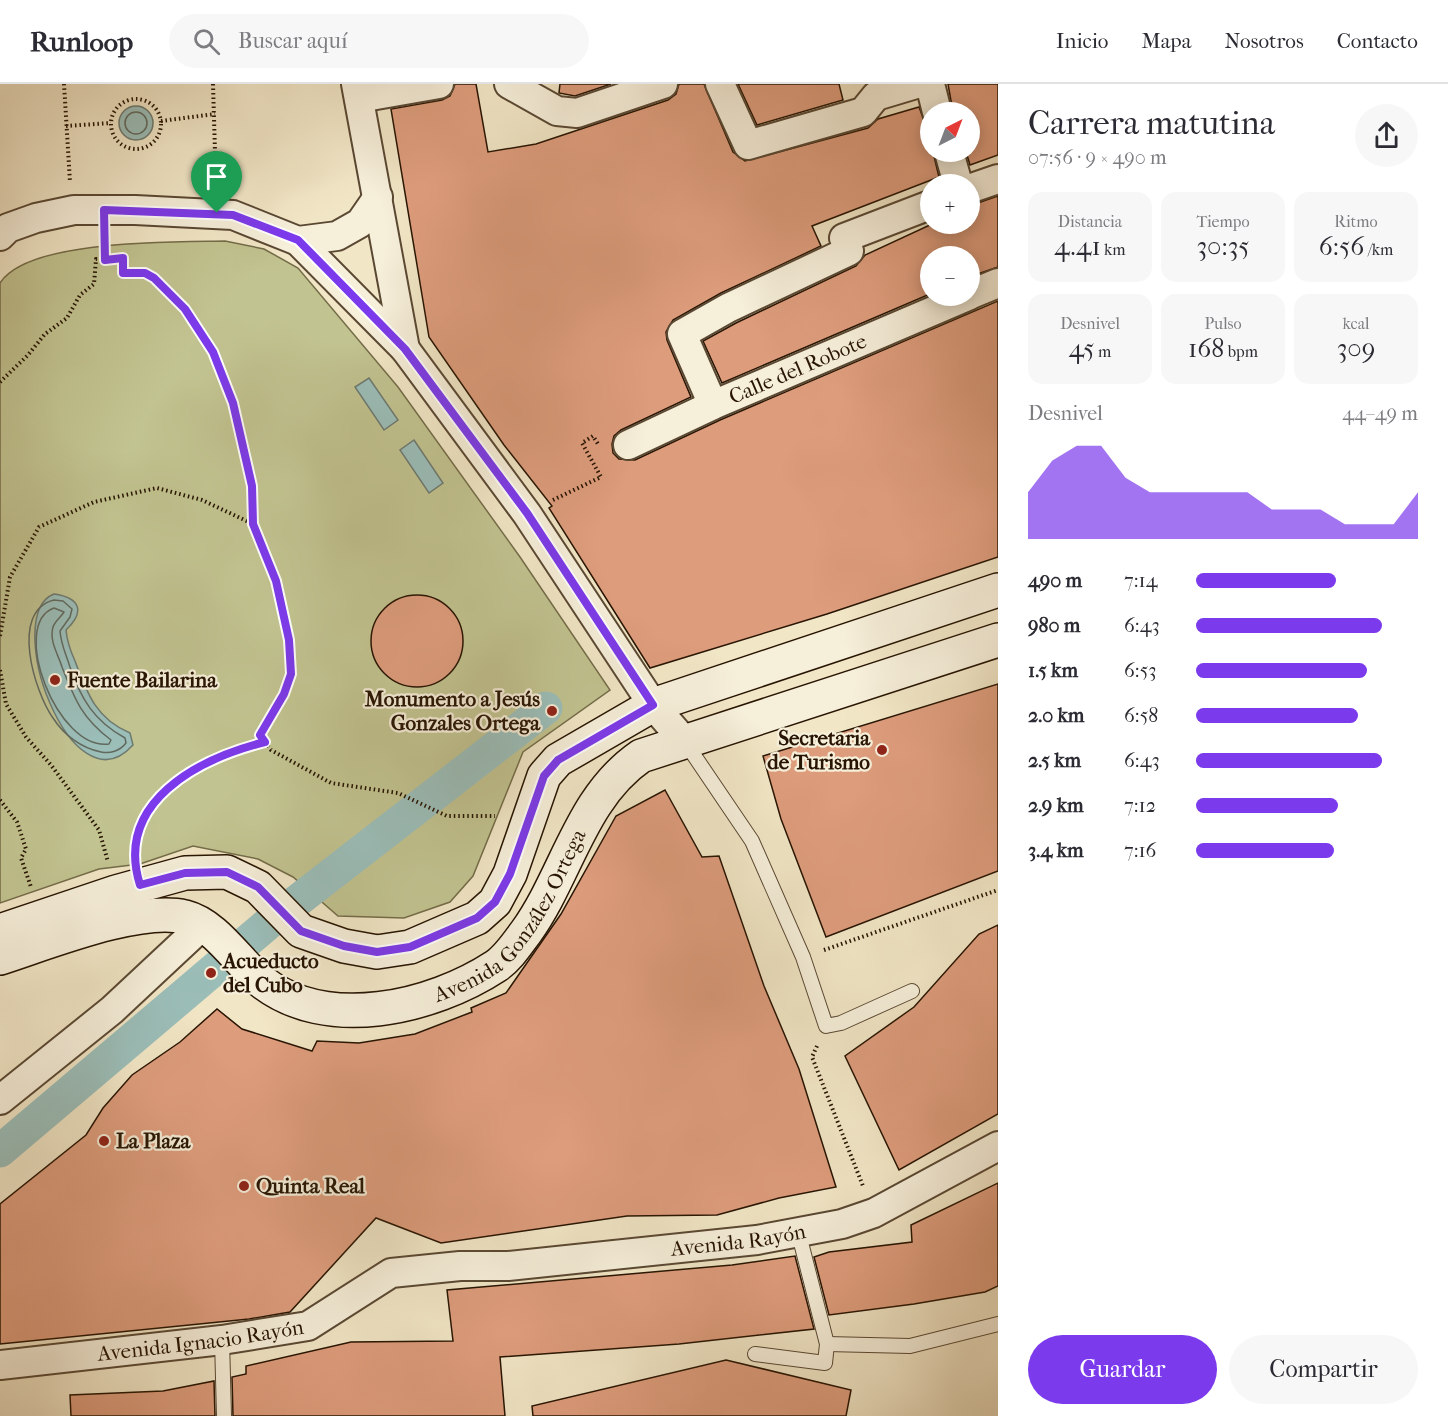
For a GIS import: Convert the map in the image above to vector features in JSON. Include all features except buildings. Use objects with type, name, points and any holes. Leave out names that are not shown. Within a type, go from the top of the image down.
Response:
[{"type":"street","points":[[405,349],[357,91],[439,84]]},
{"type":"street","points":[[509,84],[557,111],[577,113],[663,84]]},
{"type":"street","points":[[720,84],[748,145],[863,112],[876,96],[916,84]]},
{"type":"street","points":[[930,84],[934,102]]},
{"type":"street","points":[[980,185],[998,179]]},
{"type":"street","points":[[298,240],[337,236],[360,223],[378,196]]},
{"type":"street","points":[[713,405],[682,334],[728,308],[849,251],[844,238],[920,209]]},
{"type":"street","points":[[0,236],[8,228],[36,218],[74,210],[104,210],[233,215],[298,240],[405,349],[527,513],[653,705],[685,742]]},
{"type":"street","name":"Calle del Robote","points":[[980,290],[998,283]]},
{"type":"street","name":"Calle del Robote","points":[[616,449],[942,306]]},
{"type":"street","name":"Avenida González Ortega","points":[[0,931],[185,873],[227,872],[258,887],[301,931],[344,946],[377,952],[410,947],[477,918],[495,902],[510,874],[544,776],[558,760],[653,705],[998,590]]},
{"type":"street","name":"Avenida González Ortega","points":[[0,958],[94,928],[150,915],[184,917],[203,925],[262,981],[293,1000],[317,1007],[351,1011],[426,1000],[446,994],[498,965],[513,949],[542,909],[597,798],[620,770],[641,756],[998,640]]},
{"type":"street","points":[[0,1100],[112,1010],[203,925]]},
{"type":"street","name":"Avenida Rayón","points":[[459,1266],[520,1265],[757,1240],[842,1224],[874,1213],[998,1146]]},
{"type":"street","name":"Avenida Ignacio Rayón","points":[[0,1365],[222,1340],[308,1326],[391,1273],[459,1266]]},
{"type":"lane","points":[[685,742],[752,841],[803,957],[826,1026],[841,1023],[912,992]]},
{"type":"lane","points":[[755,1354],[825,1363],[827,1344],[798,1231]]},
{"type":"lane","points":[[827,1344],[910,1346],[998,1324]]},
{"type":"lane","points":[[222,1340],[224,1416]]},
{"type":"path","points":[[64,84],[74,210]]},
{"type":"path","points":[[213,84],[217,213]]},
{"type":"path","points":[[135,98],[151,103],[161,121],[160,133],[156,140],[150,145],[134,149],[119,142],[114,135],[111,123],[120,105],[135,98]]},
{"type":"path","points":[[161,121],[215,114]]},
{"type":"path","points":[[66,126],[111,123]]},
{"type":"path","points":[[104,210],[105,260]]},
{"type":"path","points":[[0,382],[45,334],[67,318],[85,288],[94,284],[96,259],[123,258],[123,273],[145,273],[154,278],[185,309],[213,352],[233,403],[252,486],[253,524],[276,581],[289,640],[291,674],[284,694],[260,735],[271,750],[331,783],[398,793],[447,816],[465,814],[529,820]]},
{"type":"path","points":[[527,513],[601,477],[582,443],[593,436],[616,449]]},
{"type":"path","points":[[0,636],[10,577],[39,527],[94,502],[157,488],[202,500],[253,524]]},
{"type":"path","points":[[0,670],[6,704],[21,729],[99,830],[128,889]]},
{"type":"path","points":[[128,889],[136,840],[149,808],[170,785],[197,766],[231,750],[265,742]]},
{"type":"path","points":[[0,800],[13,816],[22,833],[26,849],[21,858],[42,917]]},
{"type":"path","points":[[803,957],[998,890]]},
{"type":"path","points":[[826,1026],[812,1057],[874,1213]]},
{"type":"green space","points":[[225,241],[264,249],[298,268],[398,387],[520,557],[610,690],[523,752],[473,876],[450,902],[404,918],[338,916],[293,877],[258,859],[193,846],[140,864],[99,869],[0,903],[0,283],[16,269],[40,258],[70,251],[139,243]]},
{"type":"water","points":[[136,106],[148,111],[153,123],[148,135],[136,140],[124,135],[119,123],[124,111]]},
{"type":"water","points":[[369,378],[398,420],[384,430],[355,387]]},
{"type":"water","points":[[414,440],[443,483],[429,493],[400,450]]},
{"type":"water","name":"Fuente Bailarina","points":[[54,594],[70,599],[77,607],[76,617],[66,630],[66,634],[70,650],[94,704],[109,720],[130,733],[133,745],[110,759],[87,753],[67,733],[50,703],[39,669],[35,636],[39,609]]},
{"type":"waterway","name":"Acueducto del Cubo","points":[[0,1151],[270,922],[546,708]]},
{"type":"place","name":"Fuente Bailarina","points":[[55,680]]},
{"type":"place","name":"Monumento a Jesús Gonzales Ortega","points":[[552,711]]},
{"type":"place","name":"Secretaria de Turismo","points":[[882,750]]},
{"type":"place","name":"Acueducto del Cubo","points":[[211,973]]},
{"type":"place","name":"La Plaza","points":[[104,1141]]},
{"type":"place","name":"Quinta Real","points":[[244,1186]]},
{"type":"route","points":[[104,210],[217,213],[233,215],[298,240],[405,349],[527,513],[653,705],[558,760],[544,776],[510,874],[495,902],[477,918],[410,947],[377,952],[344,946],[301,931],[258,887],[227,872],[185,873],[140,885],[133,865],[136,840],[149,808],[170,785],[197,766],[231,750],[265,742],[260,735],[284,694],[291,674],[289,640],[276,581],[253,524],[252,486],[243,456],[233,403],[213,352],[185,309],[154,278],[145,273],[123,273],[123,258],[105,260],[104,210]]}]
